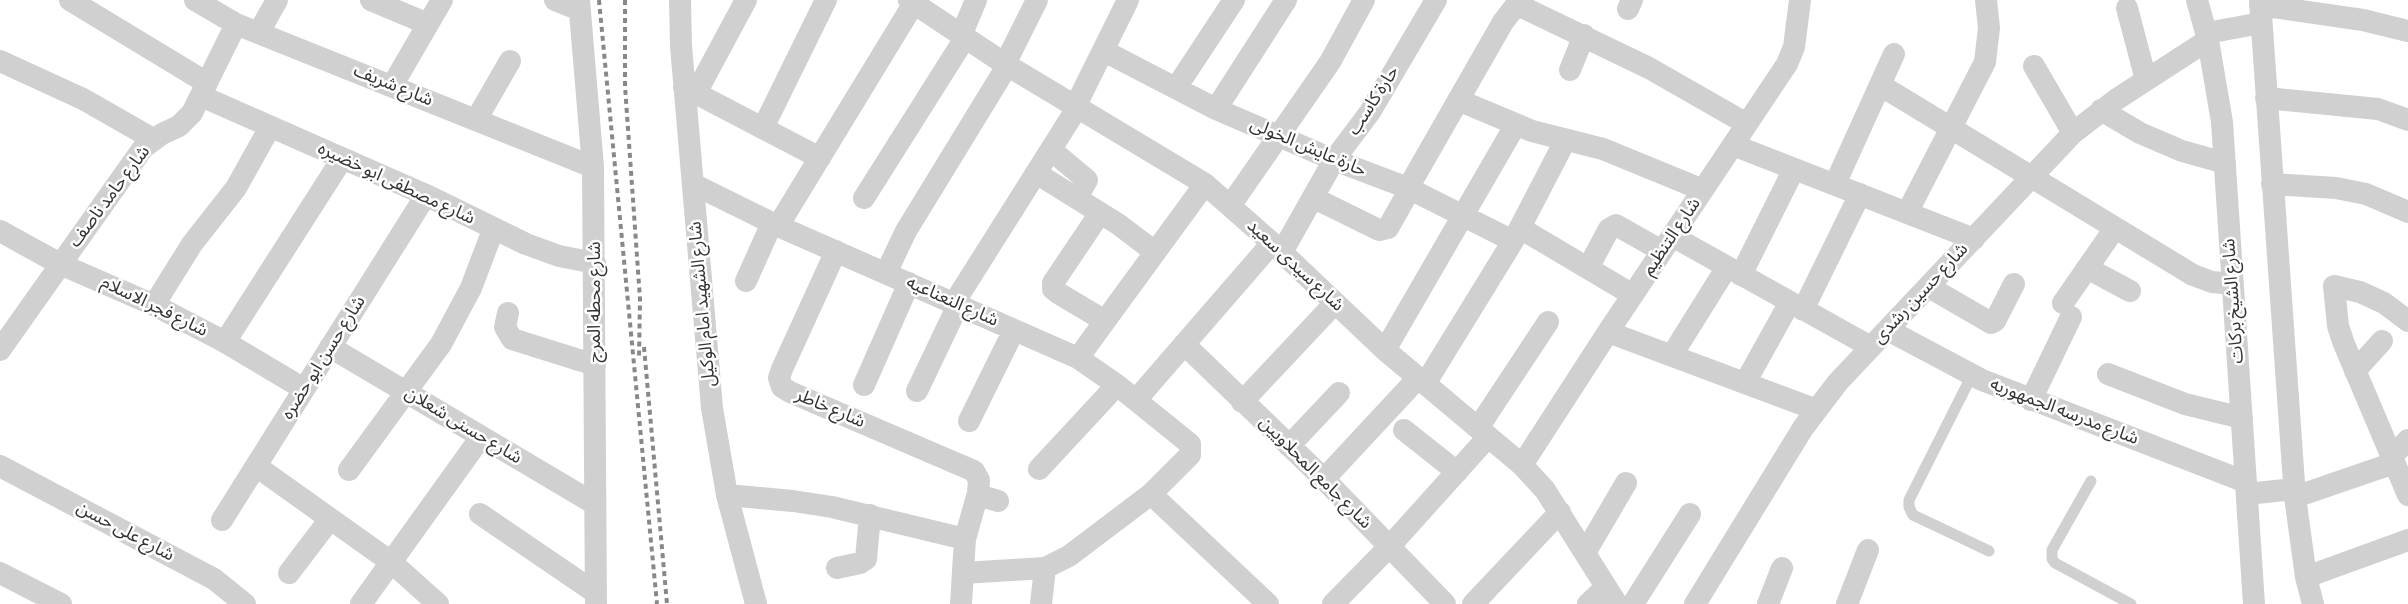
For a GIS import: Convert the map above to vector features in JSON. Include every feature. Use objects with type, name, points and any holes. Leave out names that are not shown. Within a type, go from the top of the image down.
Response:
[{"type":"street","name":"شارع مصطفى ابو خضيره","points":[[70,0],[204,89],[270,127],[426,196],[526,244],[560,256],[594,263]]},
{"type":"street","name":"شارع شريف","points":[[195,0],[236,24],[593,168]]},
{"type":"street","points":[[259,32],[277,0]]},
{"type":"street","points":[[372,0],[428,24]]},
{"type":"street","points":[[392,86],[442,0]]},
{"type":"street","points":[[554,0],[579,5]]},
{"type":"street","name":"شارع الشهيد امام الوكيل","points":[[680,0],[690,90],[693,184],[712,408],[727,495],[756,604]]},
{"type":"street","points":[[746,0],[690,90],[820,158]]},
{"type":"street","points":[[762,128],[826,0]]},
{"type":"street","points":[[864,198],[963,37],[976,0]]},
{"type":"street","points":[[886,273],[906,231],[1006,65],[1037,0]]},
{"type":"street","points":[[917,391],[956,304],[1076,107],[1128,0]]},
{"type":"street","points":[[1216,109],[1286,0]]},
{"type":"street","points":[[1230,206],[1330,62],[1364,0]]},
{"type":"street","name":"حارة كاسب","points":[[1136,400],[1184,344],[1277,248],[1314,198],[1334,160],[1370,112],[1436,0]]},
{"type":"street","name":"شارع التنظيم","points":[[1522,465],[1608,332],[1787,64],[1794,47],[1801,0]]},
{"type":"street","points":[[1907,213],[1985,62],[1990,28],[1986,0]]},
{"type":"street","name":"شارع الشيخ بركات","points":[[2197,0],[2208,37],[2218,89],[2225,163],[2254,604]]},
{"type":"street","points":[[1176,88],[1229,1]]},
{"type":"street","points":[[746,281],[775,224],[820,158],[912,2]]},
{"type":"street","name":"شارع سيدى سعيد","points":[[912,2],[1006,65],[1205,184],[1277,248],[1385,350],[1522,465],[1545,490],[1560,512],[1611,596]]},
{"type":"street","points":[[1314,198],[1379,230],[1388,228],[1458,100],[1529,4],[1584,36],[1649,68],[1746,124]]},
{"type":"street","name":"شارع محطه المرج","points":[[579,5],[593,168],[596,599]]},
{"type":"street","points":[[2127,8],[2146,80]]},
{"type":"street","points":[[2208,37],[2260,9],[2363,20],[2408,31]]},
{"type":"street","points":[[2260,9],[2294,493],[2306,577],[2313,604]]},
{"type":"street","name":"شارع حامد ناصف","points":[[0,350],[136,157],[154,140],[179,126],[192,113],[236,24]]},
{"type":"street","points":[[1570,70],[1584,36]]},
{"type":"street","name":"شارع حسين رشدى","points":[[1695,604],[1793,444],[1838,382],[2074,133],[2101,110],[2208,37]]},
{"type":"street","name":"حارة عايش الخولى","points":[[1104,51],[1216,109],[1278,137],[1409,188],[1464,216],[1517,234],[1588,268],[1633,295]]},
{"type":"street","points":[[1835,184],[1894,54]]},
{"type":"street","points":[[0,60],[83,99],[154,140]]},
{"type":"street","points":[[476,120],[510,61]]},
{"type":"street","points":[[2034,66],[2074,133]]},
{"type":"street","points":[[1880,85],[2192,275],[2212,282],[2233,284]]},
{"type":"street","points":[[2266,98],[2378,109],[2408,120]]},
{"type":"street","points":[[1458,100],[1516,124],[1565,140],[1603,149],[1703,190]]},
{"type":"street","points":[[2101,110],[2140,133],[2182,151],[2225,163]]},
{"type":"street","points":[[1385,350],[1516,124]]},
{"type":"street","points":[[154,305],[192,244],[236,188],[270,127]]},
{"type":"street","points":[[1324,479],[1422,381],[1517,234],[1565,140]]},
{"type":"street","points":[[1733,145],[1974,239]]},
{"type":"street","points":[[1051,150],[1087,180],[1076,198]]},
{"type":"street","points":[[225,342],[342,159]]},
{"type":"street","points":[[1672,356],[1734,271],[1794,169]]},
{"type":"street","points":[[1036,173],[1100,213],[1156,252]]},
{"type":"street","name":"شارع النعناعيه","points":[[693,184],[775,224],[1078,358],[1118,385],[1187,439],[1192,450],[1190,455],[1151,494]]},
{"type":"street","points":[[1078,358],[1205,184]]},
{"type":"street","points":[[2272,184],[2336,188],[2366,194],[2408,212]]},
{"type":"street","points":[[1745,382],[1797,306],[1860,194]]},
{"type":"street","name":"شارع حسن ابو حضره","points":[[222,520],[426,196]]},
{"type":"street","points":[[1100,213],[1052,283],[1053,289],[1058,293],[1105,321]]},
{"type":"street","points":[[1588,268],[1609,229],[1616,225],[1734,271],[1871,347]]},
{"type":"street","points":[[2031,400],[2067,310],[2087,268],[2114,228]]},
{"type":"street","points":[[349,470],[441,344],[471,288],[494,230]]},
{"type":"street","name":"شارع فجر الاسلام","points":[[0,232],[60,264],[154,305],[225,342],[304,389]]},
{"type":"street","name":"شارع خاطر","points":[[836,251],[782,370],[779,378],[782,387],[974,471],[988,497],[965,539]]},
{"type":"street","points":[[2087,268],[2130,291]]},
{"type":"street","points":[[864,385],[909,283]]},
{"type":"street","points":[[1929,287],[1991,323],[1995,320],[2014,284]]},
{"type":"street","points":[[2408,320],[2376,299],[2360,292],[2334,286],[2338,326],[2355,371],[2408,495]]},
{"type":"street","points":[[1242,402],[1335,303]]},
{"type":"street","points":[[508,313],[505,327],[512,339],[595,365]]},
{"type":"street","points":[[1333,604],[1389,547],[1457,472],[1548,322]]},
{"type":"street","points":[[969,420],[1014,330]]},
{"type":"street","name":"شارع مدرسه الجمهوريه","points":[[1888,330],[1972,374],[2246,488]]},
{"type":"street","points":[[1608,332],[1817,410]]},
{"type":"street","points":[[2355,371],[2382,340]]},
{"type":"street","name":"شارع جامع المحلاويين","points":[[1184,344],[1324,479],[1445,604]]},
{"type":"street","name":"شارع حسنى شعلان","points":[[330,347],[595,504]]},
{"type":"street","points":[[2108,374],[2185,404],[2242,418]]},
{"type":"street","points":[[1040,469],[1118,385]]},
{"type":"street","points":[[1289,446],[1339,392]]},
{"type":"street","points":[[1404,430],[1457,472]]},
{"type":"street","points":[[361,604],[481,437]]},
{"type":"street","points":[[2246,488],[2294,493],[2393,460],[2408,440]]},
{"type":"street","name":"شارع على حسن","points":[[0,466],[214,579],[245,604]]},
{"type":"street","points":[[256,466],[391,562],[438,604]]},
{"type":"street","points":[[1585,553],[1626,483]]},
{"type":"street","points":[[963,573],[1045,568],[1069,556],[1151,494],[1258,601]]},
{"type":"street","points":[[727,495],[793,501],[870,515],[965,539],[961,604]]},
{"type":"street","points":[[1474,604],[1560,512]]},
{"type":"street","points":[[480,514],[596,599]]},
{"type":"street","points":[[1633,604],[1690,514]]},
{"type":"street","points":[[837,568],[860,563],[866,559],[870,515]]},
{"type":"street","points":[[289,573],[330,519]]},
{"type":"street","points":[[2306,577],[2408,540]]},
{"type":"street","points":[[1847,604],[1868,550]]},
{"type":"street","points":[[1041,604],[1045,568]]},
{"type":"street","points":[[1768,604],[1782,568]]},
{"type":"street","points":[[0,573],[61,604]]},
{"type":"street","points":[[1588,604],[1611,596]]},
{"type":"lane","points":[[1972,374],[1909,500],[1909,507],[1914,515],[1988,551]]},
{"type":"lane","points":[[2091,481],[2052,550],[2052,559],[2055,563],[2131,604]]},
{"type":"railway","points":[[599,0],[657,604]]},
{"type":"railway","points":[[625,0],[625,86],[640,299],[639,357]]},
{"type":"railway","points":[[644,347],[667,604]]}]
